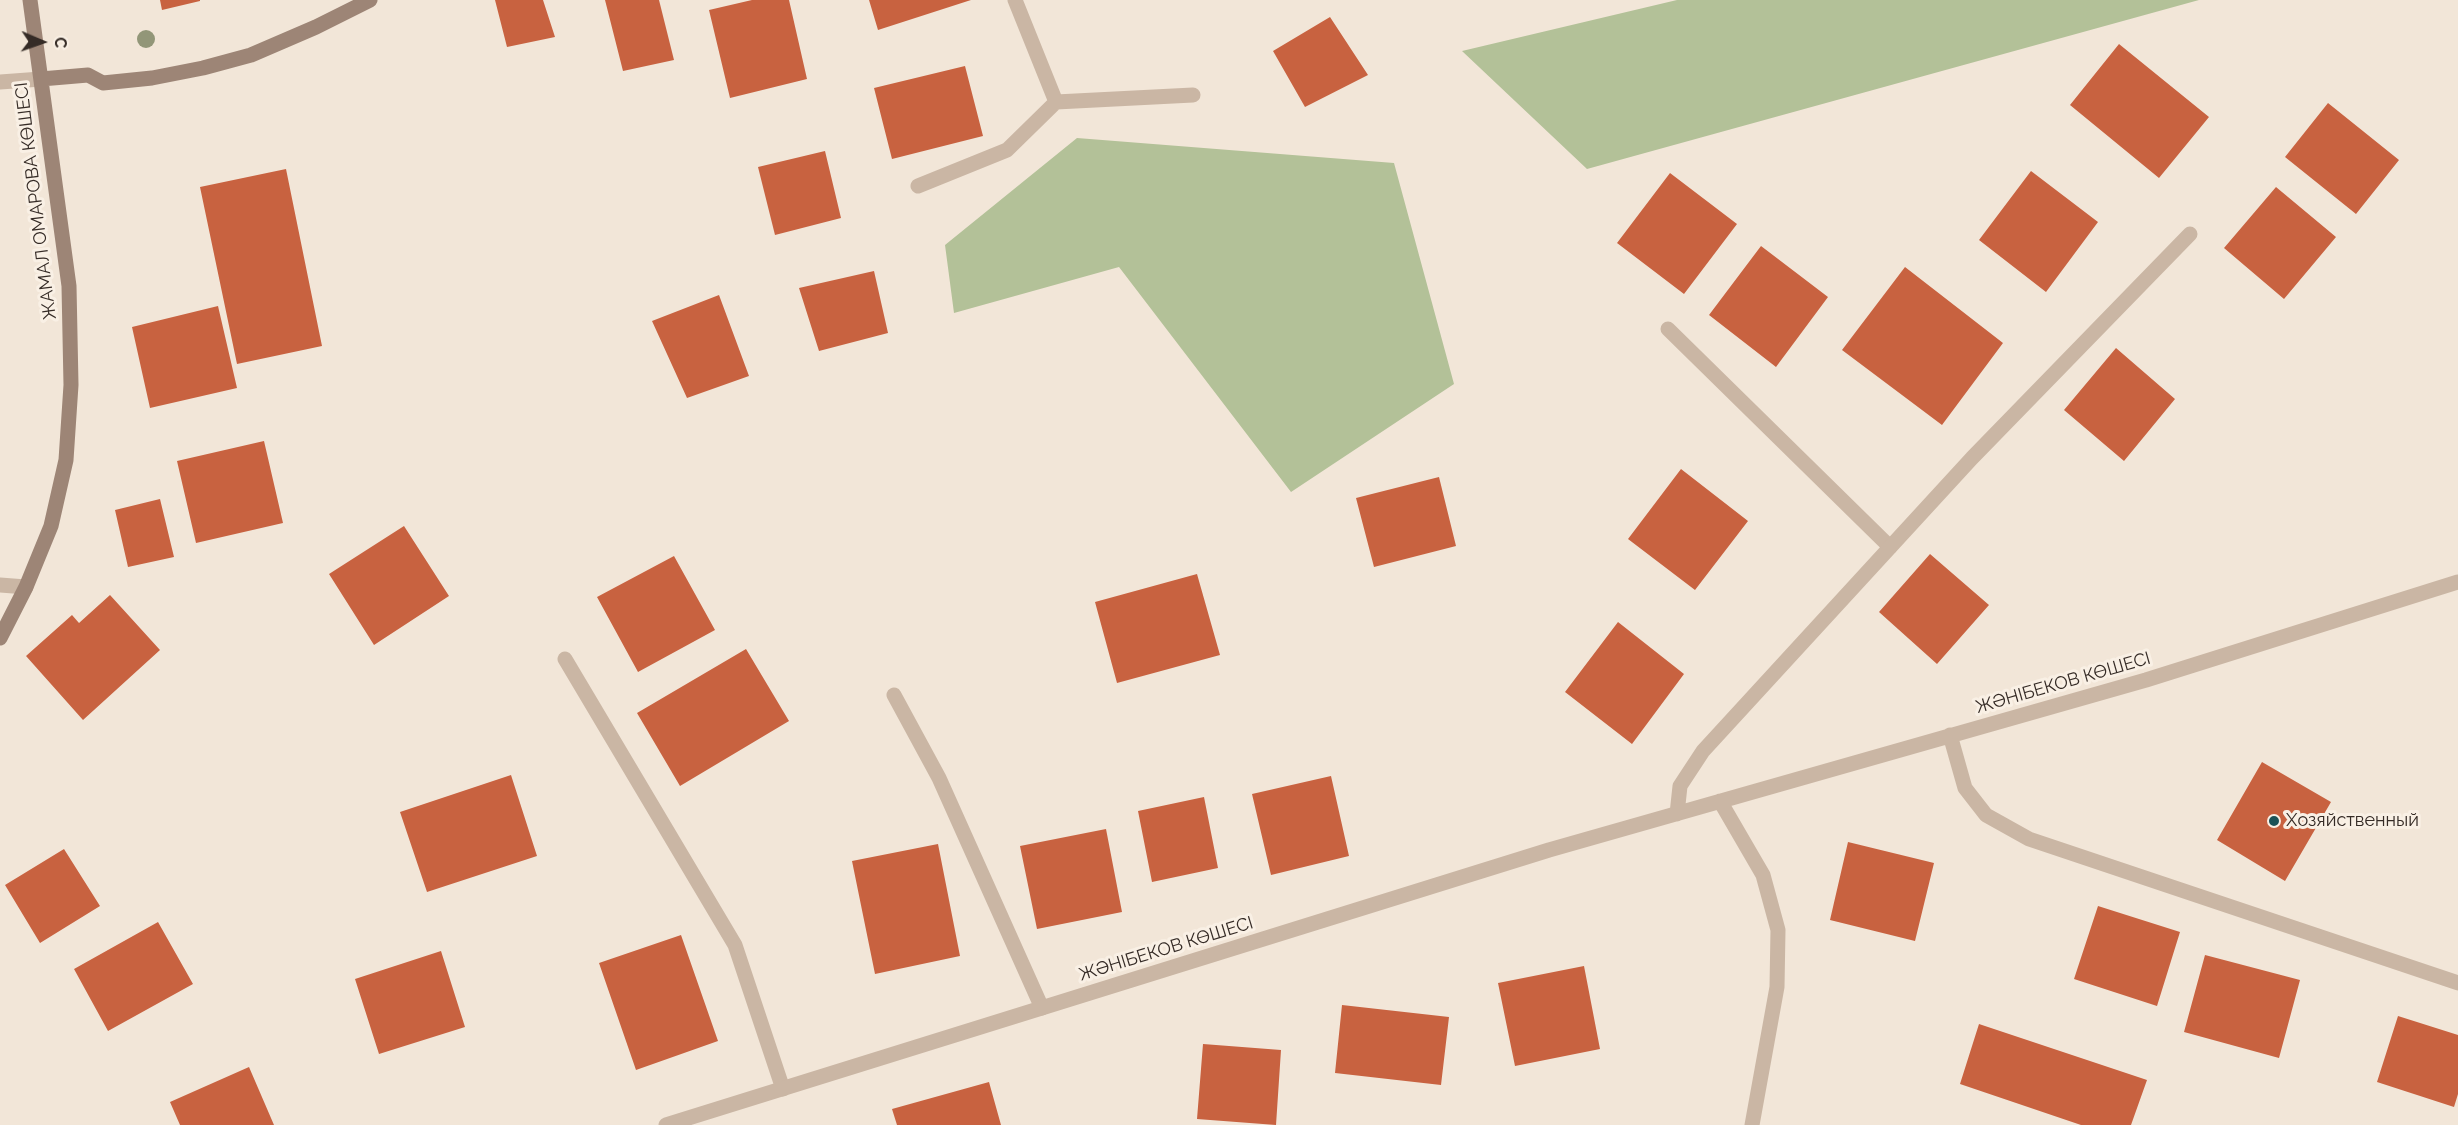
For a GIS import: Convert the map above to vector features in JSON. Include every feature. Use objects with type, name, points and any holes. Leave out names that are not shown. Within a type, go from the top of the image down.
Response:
[{"type":"street","name":"ЖАМАЛ ОМАРОВА КӨШЕСІ","points":[[0,638],[26,587],[51,526],[66,460],[71,385],[69,286],[30,0]]},
{"type":"street","points":[[0,81],[88,75],[103,82],[152,78],[202,68],[251,54],[316,27],[370,0]]},
{"type":"street","points":[[1016,0],[1056,102]]},
{"type":"street","points":[[918,186],[1007,150],[1056,102],[1193,95]]},
{"type":"street","points":[[1677,814],[1680,786],[1703,751],[1972,458],[2190,234]]},
{"type":"street","points":[[1668,329],[1890,547]]},
{"type":"street","name":"ЖӘНІБЕКОВ КӨШЕСІ","points":[[666,1125],[1549,850],[2146,680],[2458,582]]},
{"type":"street","points":[[0,585],[26,587]]},
{"type":"street","points":[[565,659],[735,945],[783,1089]]},
{"type":"street","points":[[894,695],[939,778],[1042,1008]]},
{"type":"street","points":[[1950,735],[1965,788],[1986,815],[2029,839],[2458,983]]},
{"type":"street","points":[[1720,801],[1763,875],[1778,930],[1777,987],[1752,1125]]},
{"type":"green space","points":[[1677,0],[2199,0],[1587,169],[1462,51]]},
{"type":"green space","points":[[1077,138],[1394,163],[1454,384],[1291,492],[1119,267],[954,313],[945,245]]},
{"type":"building","points":[[160,0],[200,0],[200,1],[162,10]]},
{"type":"building","points":[[495,0],[543,0],[555,37],[507,47]]},
{"type":"building","points":[[605,0],[659,0],[674,60],[623,71]]},
{"type":"building","points":[[752,0],[789,0],[807,79],[730,98],[709,10]]},
{"type":"building","points":[[869,0],[971,0],[878,30]]},
{"type":"building","points":[[1330,17],[1368,75],[1305,107],[1273,51]]},
{"type":"building","points":[[2119,44],[2209,117],[2159,178],[2070,105]]},
{"type":"building","points":[[965,66],[983,136],[892,159],[874,88]]},
{"type":"building","points":[[2328,103],[2399,160],[2356,214],[2285,157]]},
{"type":"building","points":[[825,151],[841,218],[775,235],[758,167]]},
{"type":"building","points":[[286,169],[322,346],[237,364],[200,187]]},
{"type":"building","points":[[2031,171],[2098,222],[2046,292],[1979,240]]},
{"type":"building","points":[[1670,173],[1737,224],[1684,294],[1617,243]]},
{"type":"building","points":[[2276,187],[2336,237],[2284,299],[2224,248]]},
{"type":"building","points":[[1761,246],[1828,297],[1776,367],[1709,315]]},
{"type":"building","points":[[1905,267],[2003,343],[1942,425],[1842,350]]},
{"type":"building","points":[[874,271],[888,333],[819,351],[799,288]]},
{"type":"building","points":[[719,295],[749,376],[687,398],[652,321]]},
{"type":"building","points":[[218,306],[237,388],[150,408],[132,327]]},
{"type":"building","points":[[2116,348],[2175,399],[2124,461],[2064,410]]},
{"type":"building","points":[[264,441],[283,523],[196,543],[177,461]]},
{"type":"building","points":[[1681,469],[1748,521],[1695,590],[1628,539]]},
{"type":"building","points":[[1439,477],[1456,546],[1374,567],[1356,498]]},
{"type":"building","points":[[160,499],[174,557],[128,567],[115,510]]},
{"type":"building","points":[[404,526],[449,596],[374,645],[329,574]]},
{"type":"building","points":[[1930,554],[1989,605],[1937,664],[1879,612]]},
{"type":"building","points":[[674,556],[715,630],[638,672],[597,597]]},
{"type":"building","points":[[1197,574],[1220,655],[1117,683],[1095,602]]},
{"type":"building","points":[[110,595],[160,650],[83,720],[26,656],[72,615],[79,623]]},
{"type":"building","points":[[1618,622],[1684,674],[1632,744],[1565,692]]},
{"type":"building","points":[[746,649],[789,721],[680,786],[637,713]]},
{"type":"building","name":"Хозяйственный","points":[[2262,762],[2331,802],[2285,881],[2217,840]]},
{"type":"building","points":[[511,775],[537,856],[427,892],[400,812]]},
{"type":"building","points":[[1331,776],[1349,856],[1271,875],[1252,794]]},
{"type":"building","points":[[1204,797],[1218,868],[1152,882],[1138,811]]},
{"type":"building","points":[[1106,829],[1122,912],[1037,929],[1020,846]]},
{"type":"building","points":[[1848,842],[1934,863],[1915,941],[1830,920]]},
{"type":"building","points":[[938,844],[960,956],[875,974],[852,861]]},
{"type":"building","points":[[64,849],[100,906],[40,943],[5,885]]},
{"type":"building","points":[[2098,906],[2180,932],[2157,1006],[2074,979]]},
{"type":"building","points":[[158,922],[193,984],[108,1031],[74,969]]},
{"type":"building","points":[[681,935],[718,1041],[636,1070],[599,963]]},
{"type":"building","points":[[441,951],[465,1027],[379,1054],[355,979]]},
{"type":"building","points":[[2205,955],[2300,980],[2279,1058],[2184,1032]]},
{"type":"building","points":[[1584,966],[1600,1049],[1515,1066],[1498,983]]},
{"type":"building","points":[[1342,1005],[1449,1017],[1441,1085],[1335,1073]]},
{"type":"building","points":[[2398,1016],[2458,1035],[2458,1094],[2454,1107],[2377,1082]]},
{"type":"building","points":[[1979,1024],[2147,1080],[2131,1125],[2081,1125],[1960,1084]]},
{"type":"building","points":[[1203,1044],[1281,1050],[1276,1125],[1197,1119]]},
{"type":"building","points":[[249,1067],[274,1125],[180,1125],[170,1102]]},
{"type":"building","points":[[989,1082],[1001,1125],[897,1125],[892,1109]]},
{"type":"place","name":"Хозяйственный","points":[[2274,821]]}]
